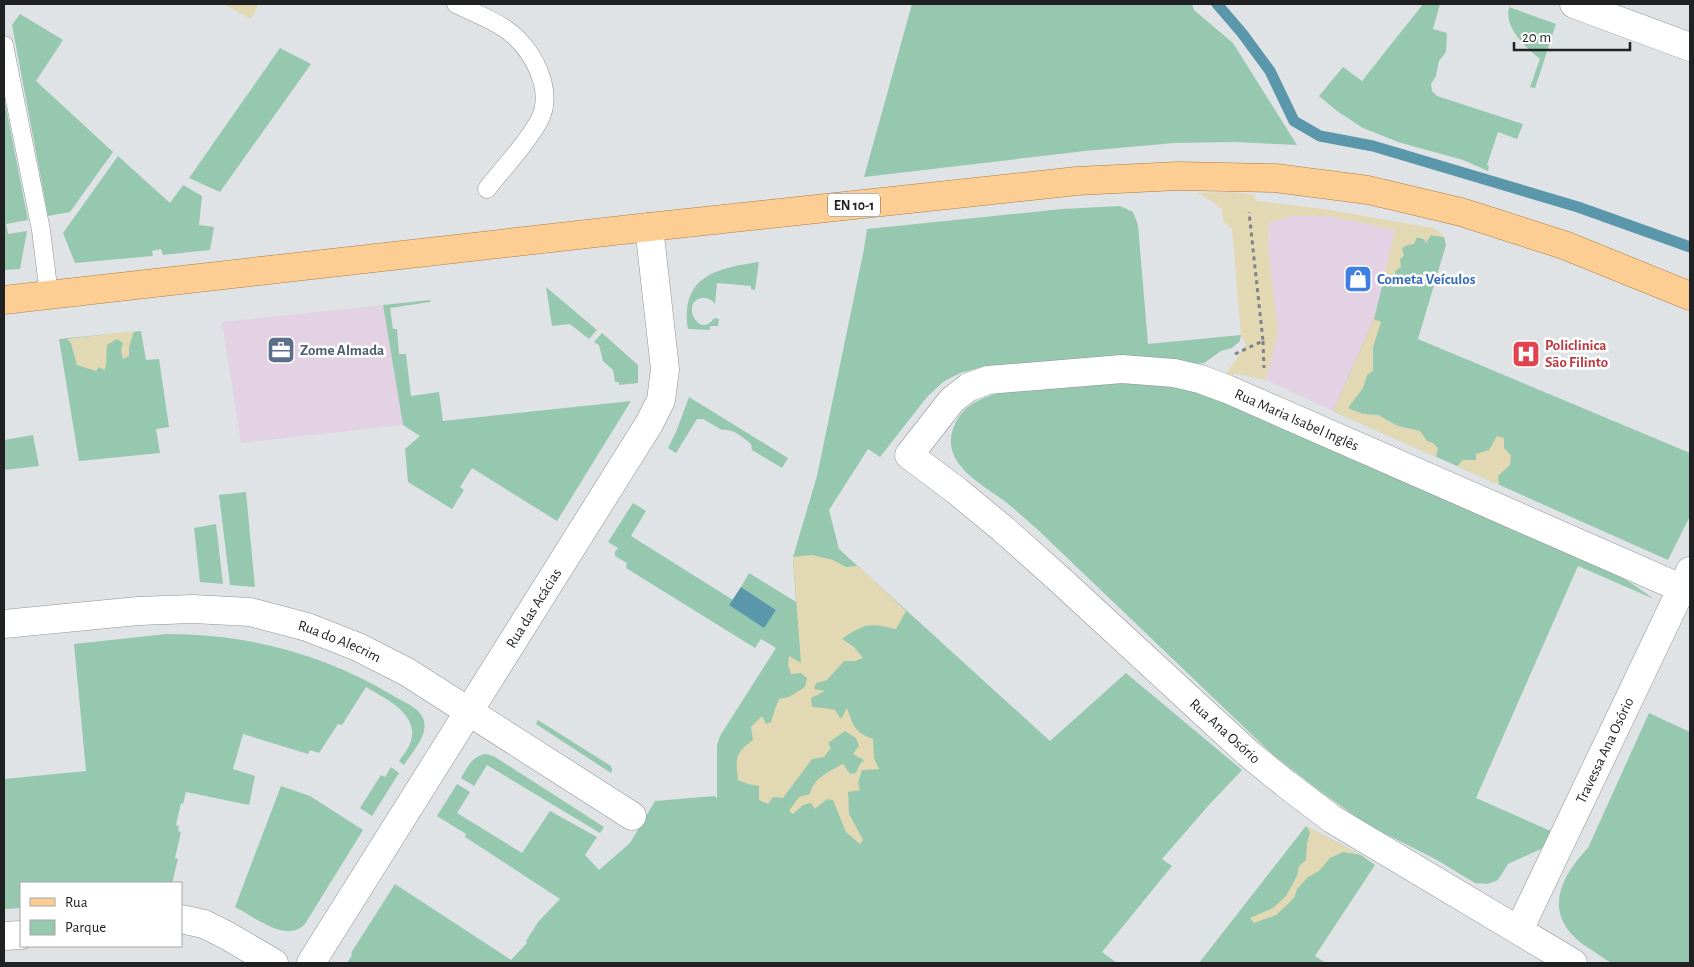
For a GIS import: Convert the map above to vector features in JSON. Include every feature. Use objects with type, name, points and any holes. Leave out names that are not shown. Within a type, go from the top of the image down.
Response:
[{"type":"main road","name":"EN 10-1","points":[[4,300],[648,226],[1077,181],[1178,176],[1275,178],[1368,190],[1461,212],[1564,245],[1690,296]]},
{"type":"street","points":[[1574,4],[1690,47]]},
{"type":"street","name":"Rua das Acácias","points":[[311,963],[650,424],[661,400],[665,369],[648,226]]},
{"type":"street","name":"Rua Maria Isabel Inglês","points":[[909,455],[952,400],[969,387],[988,380],[1122,369],[1174,374],[1200,379],[1227,389],[1688,584]]},
{"type":"street","name":"Rua Ana Osório","points":[[909,455],[1003,529],[1249,754],[1286,784],[1332,819],[1573,963]]},
{"type":"street","name":"Travessa Ana Osório","points":[[1519,930],[1688,584]]},
{"type":"street","name":"Rua do Alecrim","points":[[4,624],[138,611],[193,608],[250,612],[307,627],[358,647],[407,672],[632,816]]},
{"type":"street","points":[[182,919],[204,924],[274,963]]},
{"type":"street","points":[[4,936],[20,934]]},
{"type":"lane","points":[[456,4],[504,28],[519,40],[533,58],[542,81],[544,102],[540,119],[527,140],[487,189]]},
{"type":"lane","points":[[4,45],[41,230],[49,296]]},
{"type":"path","points":[[1200,379],[1222,360],[1263,341],[1249,216],[1249,177]]},
{"type":"shaded area","points":[[1291,216],[1329,216],[1395,230],[1374,319],[1333,411],[1266,380],[1278,332],[1268,245],[1269,223]]},
{"type":"shaded area","points":[[383,305],[403,425],[241,443],[222,322]]},
{"type":"green space","points":[[912,4],[1192,4],[1194,10],[1233,43],[1297,145],[1235,142],[1174,143],[1085,151],[864,177]]},
{"type":"green space","points":[[1423,4],[1440,4],[1433,29],[1447,33],[1446,52],[1439,61],[1436,76],[1431,84],[1432,91],[1437,96],[1523,124],[1517,139],[1498,132],[1487,165],[1489,166],[1488,171],[1463,160],[1398,142],[1363,128],[1337,111],[1319,96],[1343,67],[1362,81]]},
{"type":"green space","points":[[1509,7],[1556,24],[1535,88],[1530,87],[1540,59],[1522,43],[1513,30],[1508,15]]},
{"type":"green space","points":[[20,14],[63,40],[36,81],[113,152],[70,212],[48,216],[12,25]]},
{"type":"green space","points":[[280,48],[311,64],[220,192],[189,178]]},
{"type":"green space","points":[[4,97],[28,220],[6,224],[8,234],[27,231],[20,269],[4,270]]},
{"type":"green space","points":[[118,156],[170,203],[183,185],[202,196],[199,225],[214,227],[210,250],[163,255],[161,249],[152,251],[153,256],[75,263],[63,233]]},
{"type":"green space","points":[[1120,206],[1133,212],[1138,225],[1148,344],[1241,335],[1240,341],[1232,348],[1221,351],[1204,363],[1097,359],[979,368],[960,373],[943,382],[927,397],[880,457],[868,449],[829,510],[839,549],[1050,741],[1126,673],[1242,770],[1162,859],[1172,866],[1102,952],[1117,963],[347,963],[352,955],[351,953],[395,884],[511,960],[527,943],[526,941],[538,922],[560,899],[465,837],[466,834],[437,816],[457,784],[470,792],[457,813],[522,853],[550,811],[597,837],[585,855],[599,870],[630,843],[655,801],[714,796],[717,798],[717,745],[720,736],[776,648],[761,639],[755,648],[626,568],[627,563],[615,556],[618,548],[608,542],[633,503],[646,511],[631,536],[733,600],[730,605],[764,627],[776,610],[741,587],[749,573],[796,602],[793,557],[817,476],[867,229],[1062,209]]},
{"type":"green space","points":[[1431,235],[1444,237],[1446,245],[1418,339],[1690,453],[1690,516],[1668,560],[1333,411],[1374,319],[1383,282],[1392,280],[1402,248],[1417,237],[1424,239]]},
{"type":"green space","points":[[759,262],[755,290],[751,289],[751,286],[717,283],[715,304],[705,298],[695,301],[692,306],[692,312],[698,323],[703,325],[709,324],[714,318],[719,319],[718,326],[710,326],[710,330],[688,329],[687,311],[690,297],[696,286],[716,272]]},
{"type":"green space","points":[[546,287],[597,330],[589,339],[570,324],[552,326]]},
{"type":"green space","points":[[430,300],[430,302],[390,308],[393,329],[397,329],[399,354],[406,354],[411,396],[439,392],[443,421],[631,401],[557,521],[472,468],[460,487],[464,490],[452,509],[408,482],[405,449],[420,436],[403,425],[383,305]]},
{"type":"green space","points":[[141,331],[146,360],[159,359],[169,427],[156,429],[160,453],[79,461],[59,339]]},
{"type":"green space","points":[[602,333],[638,365],[638,383],[619,385],[619,382],[615,382],[613,370],[603,361],[599,345],[594,342]]},
{"type":"green space","points":[[1134,381],[1197,389],[1602,566],[1654,599],[1578,566],[1476,798],[1553,832],[1541,849],[1508,864],[1498,880],[1488,884],[1475,883],[1437,860],[1368,825],[1321,792],[1271,753],[1036,528],[965,471],[957,461],[952,450],[951,438],[959,417],[970,406],[990,396],[1005,391]]},
{"type":"green space","points":[[689,397],[788,458],[782,468],[752,450],[751,444],[738,434],[730,430],[722,430],[703,419],[697,419],[676,453],[668,448]]},
{"type":"green space","points":[[33,435],[39,466],[4,470],[4,440]]},
{"type":"green space","points":[[246,492],[255,587],[230,585],[219,495]]},
{"type":"green space","points":[[216,524],[223,584],[200,582],[194,528]]},
{"type":"green space","points":[[167,634],[226,638],[284,649],[339,668],[409,705],[421,714],[425,724],[424,730],[415,749],[404,765],[399,761],[411,741],[412,731],[410,722],[398,708],[366,687],[342,725],[338,724],[319,753],[310,750],[308,754],[243,734],[233,769],[255,776],[249,805],[186,792],[183,804],[181,803],[176,825],[179,826],[178,831],[181,832],[175,858],[178,859],[172,882],[20,882],[20,908],[5,909],[4,779],[86,771],[74,644]]},
{"type":"green space","points":[[1649,713],[1690,732],[1690,963],[1615,964],[1604,959],[1575,938],[1565,926],[1560,913],[1559,900],[1562,887],[1568,874],[1588,848]]},
{"type":"green space","points":[[538,720],[611,766],[611,773],[536,724]]},
{"type":"green space","points":[[487,754],[495,757],[604,827],[600,833],[487,765],[474,786],[461,778],[474,759]]},
{"type":"green space","points":[[391,767],[399,773],[372,816],[360,808],[381,775],[385,777]]},
{"type":"green space","points":[[281,786],[310,796],[363,830],[305,924],[289,931],[270,927],[235,907]]},
{"type":"green space","points":[[1306,826],[1361,855],[1375,865],[1315,956],[1326,963],[1199,963]]},
{"type":"sand","points":[[223,4],[259,4],[251,19]]},
{"type":"sand","points":[[1232,192],[1256,195],[1254,197],[1257,201],[1324,209],[1433,228],[1442,233],[1443,237],[1431,235],[1426,243],[1424,239],[1417,237],[1414,244],[1402,248],[1404,256],[1400,259],[1401,267],[1394,272],[1392,280],[1383,282],[1395,230],[1329,216],[1291,216],[1269,223],[1268,245],[1278,332],[1266,380],[1236,374],[1225,377],[1246,344],[1241,335],[1232,229],[1223,221],[1222,210],[1213,202],[1196,193]]},
{"type":"sand","points":[[1374,319],[1381,322],[1373,347],[1373,371],[1367,375],[1363,388],[1348,408],[1363,414],[1378,415],[1398,426],[1420,431],[1427,441],[1433,443],[1438,448],[1436,457],[1333,411]]},
{"type":"sand","points":[[134,331],[129,347],[129,356],[123,359],[121,350],[123,343],[117,339],[107,345],[105,370],[99,367],[96,371],[77,365],[71,343],[67,339]]},
{"type":"sand","points":[[1497,436],[1504,438],[1504,448],[1511,455],[1510,465],[1498,476],[1499,485],[1457,466],[1463,460],[1476,460],[1476,454],[1489,450]]},
{"type":"sand","points":[[812,555],[833,560],[846,567],[858,566],[906,611],[896,629],[873,625],[862,627],[842,639],[854,647],[863,658],[855,661],[844,661],[827,680],[816,683],[814,689],[825,691],[811,698],[812,707],[835,710],[841,719],[847,708],[851,720],[858,731],[873,739],[874,758],[879,769],[862,770],[858,783],[860,790],[848,792],[849,814],[863,840],[860,844],[846,832],[833,800],[827,799],[815,809],[811,803],[803,805],[793,814],[789,811],[799,797],[810,794],[818,779],[833,769],[843,764],[850,774],[856,773],[864,760],[853,754],[859,746],[856,738],[845,731],[828,743],[831,748],[824,757],[812,759],[783,798],[773,797],[768,804],[759,800],[759,786],[738,780],[737,761],[742,749],[753,740],[751,727],[762,716],[766,724],[771,722],[779,699],[789,697],[805,687],[807,678],[801,673],[791,674],[788,665],[789,656],[801,663],[793,557]]},
{"type":"sand","points":[[1306,826],[1361,855],[1343,852],[1330,858],[1319,871],[1308,877],[1297,889],[1294,898],[1276,915],[1254,923],[1250,918],[1273,908],[1286,896],[1297,876],[1299,866],[1306,860],[1310,832]]},
{"type":"water","points":[[741,587],[776,610],[764,628],[729,605]]},
{"type":"waterway","points":[[1217,4],[1242,33],[1270,71],[1294,121],[1320,136],[1373,146],[1578,207],[1690,247]]},
{"type":"place","name":"Cometa Veículos","points":[[1358,279]]},
{"type":"place","name":"Zome Almada","points":[[281,350]]},
{"type":"place","name":"Policlinica São Filinto","points":[[1526,354]]}]
